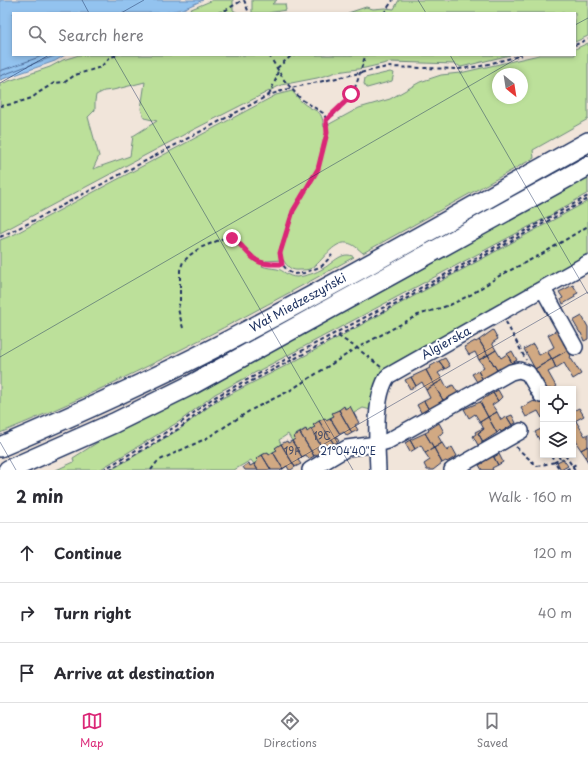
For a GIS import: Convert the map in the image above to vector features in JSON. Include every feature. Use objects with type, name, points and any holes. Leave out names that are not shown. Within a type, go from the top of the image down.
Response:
[{"type":"main road","name":"Wał Miedzeszyński","points":[[0,447],[114,396],[220,345],[299,303],[588,142]]},
{"type":"main road","name":"Wał Miedzeszyński","points":[[8,470],[114,423],[194,384],[588,166]]},
{"type":"street","name":"Algierska","points":[[388,376],[588,263]]},
{"type":"street","points":[[543,289],[575,347]]},
{"type":"street","points":[[310,470],[347,448],[388,441],[511,372],[518,370],[526,372],[532,378],[540,392]]},
{"type":"street","points":[[378,470],[377,444],[379,396],[388,376]]},
{"type":"street","points":[[452,470],[517,438]]},
{"type":"path","points":[[221,12],[244,0],[249,12]]},
{"type":"path","points":[[385,12],[393,0]]},
{"type":"path","points":[[576,45],[588,39]]},
{"type":"path","points":[[0,106],[14,104],[32,98],[54,83],[65,82],[76,75],[101,67],[110,57],[114,56]]},
{"type":"path","points":[[270,56],[277,69],[301,99],[323,113],[326,120],[327,133],[318,169],[293,211],[280,253],[282,264],[293,274],[304,273],[322,266],[332,255]]},
{"type":"path","points":[[270,95],[276,79],[277,69],[291,56]]},
{"type":"path","points":[[326,120],[346,101],[351,94],[361,72],[366,56]]},
{"type":"path","points":[[0,237],[270,95],[291,88],[387,67],[459,69],[518,56]]},
{"type":"path","points":[[109,470],[180,428],[215,400],[338,336],[588,197]]},
{"type":"path","points":[[102,470],[178,425],[213,398],[588,197]]},
{"type":"path","points":[[151,470],[157,462],[207,438],[251,410],[289,391],[357,348],[418,315],[450,305],[472,294],[499,276],[542,254],[588,226]]},
{"type":"path","points":[[183,328],[178,309],[180,301],[180,270],[183,262],[200,248],[224,238],[232,238],[257,261],[270,264],[282,264]]},
{"type":"path","points":[[500,312],[526,359],[526,372]]},
{"type":"path","points":[[338,336],[357,348],[381,367],[388,376]]},
{"type":"path","points":[[517,438],[537,466],[555,462],[560,458]]},
{"type":"path","points":[[553,458],[560,470]]},
{"type":"path","points":[[567,458],[575,470]]},
{"type":"path","points":[[566,470],[578,463]]},
{"type":"green space","points":[[213,0],[233,0],[233,10],[236,12],[188,12],[189,10]]},
{"type":"green space","points":[[252,0],[277,0],[272,4],[285,4],[286,10],[273,12],[252,12]]},
{"type":"green space","points":[[399,0],[588,0],[588,36],[576,42],[576,12],[351,12],[366,7],[373,9],[394,9]]},
{"type":"green space","points":[[588,43],[588,119],[533,150],[534,158],[363,253],[352,244],[342,243],[332,248],[312,268],[304,270],[292,269],[288,267],[283,260],[266,261],[262,266],[279,270],[291,276],[297,277],[318,271],[342,256],[350,255],[354,257],[224,328],[180,350],[46,414],[0,433],[0,240],[15,234],[276,95],[292,91],[303,103],[320,114],[324,127],[359,108],[390,99],[420,82],[441,75],[460,73],[535,56],[576,56],[576,49]]},
{"type":"green space","points":[[76,56],[506,56],[461,67],[455,64],[391,62],[337,72],[317,78],[281,85],[185,134],[0,233],[0,84],[50,67],[63,60]],"holes":[[[145,82],[141,109],[144,118],[157,121],[133,136],[130,156],[93,169],[99,156],[88,117],[95,110],[96,95],[104,91]]]},
{"type":"green space","points":[[390,72],[394,73],[392,81],[367,88],[364,84],[365,78]]},
{"type":"green space","points":[[588,176],[588,193],[549,216],[215,394],[180,421],[99,470],[56,470],[74,462],[73,458],[106,437],[200,391]]},
{"type":"green space","points":[[588,201],[588,254],[394,363],[386,370],[374,395],[371,396],[371,410],[363,408],[354,413],[344,407],[333,413],[334,416],[326,420],[325,418],[313,425],[315,427],[307,432],[305,429],[294,436],[295,439],[292,441],[288,434],[279,440],[281,444],[275,448],[277,450],[269,455],[267,452],[256,459],[258,461],[254,464],[251,460],[234,470],[111,470],[180,429],[215,402],[297,360]]},
{"type":"water","points":[[0,0],[203,0],[183,9],[168,12],[12,12],[12,56],[63,56],[55,61],[0,80]]},
{"type":"building","points":[[573,285],[578,293],[574,295],[575,297],[563,304],[561,299],[563,298],[559,292]]},
{"type":"building","points":[[582,316],[588,327],[588,339],[584,341],[581,333],[573,321]]},
{"type":"building","points":[[493,330],[498,339],[492,343],[496,350],[488,355],[479,340]]},
{"type":"building","points":[[557,330],[568,350],[552,359],[547,351],[554,347],[548,335]]},
{"type":"building","points":[[479,340],[488,355],[479,360],[475,352],[469,355],[464,347]]},
{"type":"building","points":[[533,344],[539,355],[547,351],[552,359],[535,369],[524,349]]},
{"type":"building","points":[[496,350],[501,358],[507,354],[512,363],[497,370],[488,355]]},
{"type":"building","points":[[568,350],[571,356],[570,357],[581,374],[573,379],[564,363],[556,368],[552,359]]},
{"type":"building","points":[[512,351],[517,360],[512,363],[507,354]]},
{"type":"building","points":[[488,355],[497,370],[483,380],[478,371],[484,367],[479,360]]},
{"type":"building","points":[[445,358],[450,366],[445,369],[439,361]]},
{"type":"building","points":[[552,359],[556,368],[548,372],[556,386],[545,386],[535,369]]},
{"type":"building","points":[[439,361],[445,369],[438,373],[443,380],[434,385],[426,370]]},
{"type":"building","points":[[426,370],[434,385],[426,390],[422,382],[416,386],[411,377]]},
{"type":"building","points":[[478,371],[483,380],[477,382],[472,374]]},
{"type":"building","points":[[411,377],[416,386],[410,389],[405,380]]},
{"type":"building","points":[[443,380],[447,388],[453,385],[458,393],[443,400],[434,385]]},
{"type":"building","points":[[434,385],[443,400],[439,403],[440,404],[429,410],[424,401],[430,398],[426,390]]},
{"type":"building","points":[[498,390],[502,397],[498,401],[493,393]]},
{"type":"building","points":[[493,393],[498,401],[492,405],[497,412],[488,417],[480,402]]},
{"type":"building","points":[[540,398],[540,414],[538,411],[526,417],[521,408]]},
{"type":"building","points":[[424,401],[429,410],[422,414],[417,405]]},
{"type":"building","points":[[480,402],[488,417],[480,422],[475,414],[469,418],[464,409]]},
{"type":"building","points":[[344,406],[345,409],[350,406],[359,423],[355,425],[358,430],[352,433],[339,410]]},
{"type":"building","points":[[579,408],[584,416],[576,420],[576,410]]},
{"type":"building","points":[[339,410],[352,433],[347,436],[344,432],[340,434],[330,418],[334,416],[332,413]]},
{"type":"building","points":[[497,412],[501,420],[507,417],[512,425],[501,432],[500,430],[497,433],[488,417]]},
{"type":"building","points":[[512,415],[516,423],[512,425],[507,417]]},
{"type":"building","points":[[488,417],[497,433],[483,442],[478,433],[484,429],[480,422]]},
{"type":"building","points":[[325,418],[326,420],[330,418],[340,434],[336,437],[339,441],[334,444],[319,421]]},
{"type":"building","points":[[319,421],[334,444],[328,448],[325,444],[321,446],[311,429],[315,427],[313,425]]},
{"type":"building","points":[[576,421],[585,436],[588,434],[588,446],[581,450],[577,444],[578,443],[576,440]]},
{"type":"building","points":[[439,423],[444,432],[438,436],[442,443],[434,448],[425,433]]},
{"type":"building","points":[[483,428],[484,429],[478,433],[483,442],[478,445],[473,436],[476,434],[475,432]]},
{"type":"building","points":[[306,429],[307,432],[311,429],[321,446],[317,448],[320,453],[314,456],[300,433]]},
{"type":"building","points":[[540,430],[540,441],[535,432]]},
{"type":"building","points":[[300,433],[314,456],[309,459],[306,455],[302,457],[292,441],[295,439],[294,436]]},
{"type":"building","points":[[425,433],[434,448],[425,453],[421,445],[415,449],[410,440]]},
{"type":"building","points":[[410,440],[415,449],[410,452],[405,443]]},
{"type":"building","points":[[287,441],[288,443],[292,441],[302,457],[298,460],[301,464],[295,467],[281,444]]},
{"type":"building","points":[[442,443],[447,451],[452,447],[457,456],[447,462],[442,463],[434,448]]},
{"type":"building","points":[[281,444],[295,467],[291,470],[289,470],[287,466],[283,469],[273,452],[277,450],[275,448]]},
{"type":"building","points":[[588,446],[588,462],[581,450]]},
{"type":"building","points":[[434,448],[442,463],[433,470],[427,470],[424,464],[430,460],[425,453]]},
{"type":"building","points":[[268,452],[269,455],[273,452],[283,469],[271,470],[262,455]]},
{"type":"building","points":[[499,454],[503,462],[498,465],[494,457]]},
{"type":"building","points":[[262,455],[271,470],[258,470],[254,464],[258,461],[256,459]]},
{"type":"building","points":[[493,456],[498,465],[492,468],[493,470],[482,470],[479,465]]},
{"type":"building","points":[[563,459],[568,466],[561,470],[557,462]]},
{"type":"building","points":[[249,463],[250,466],[254,464],[258,470],[245,470],[243,467]]},
{"type":"route","points":[[232,238],[257,261],[270,264],[282,264],[280,253],[293,211],[318,169],[327,133],[326,120],[346,101],[351,94]]}]
